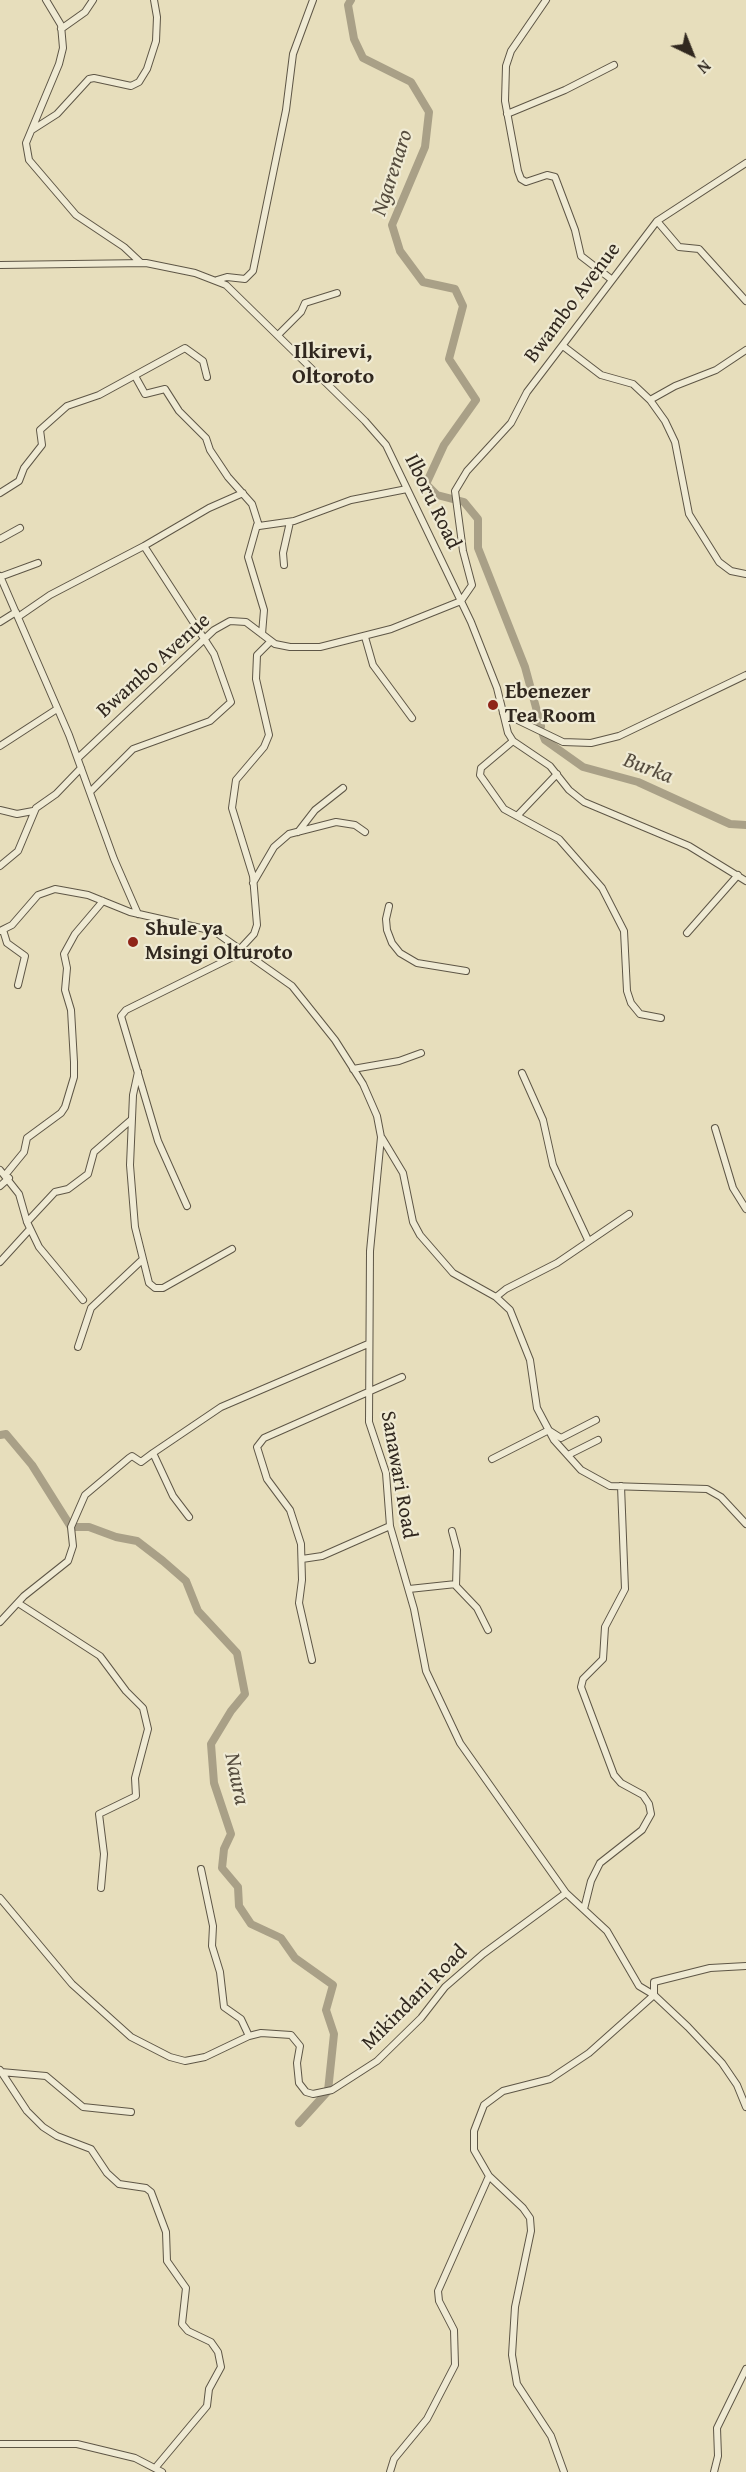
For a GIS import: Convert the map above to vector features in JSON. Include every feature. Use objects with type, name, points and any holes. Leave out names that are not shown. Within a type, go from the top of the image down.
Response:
[{"type":"street","points":[[46,0],[61,29],[63,48],[26,149],[34,168],[81,220],[119,244],[141,263]]},
{"type":"street","points":[[61,29],[85,12],[93,0]]},
{"type":"street","points":[[32,131],[57,114],[89,79],[94,78],[130,86],[139,82],[147,69],[156,41],[157,16],[154,0]]},
{"type":"street","points":[[217,280],[227,277],[245,279],[253,271],[284,121],[293,54],[313,0]]},
{"type":"street","points":[[546,0],[507,60],[505,101],[519,176],[526,182],[547,175],[555,177],[575,230],[581,256],[611,279]]},
{"type":"street","points":[[507,114],[565,90],[614,65]]},
{"type":"street","name":"Bwambo Avenue","points":[[461,601],[472,585],[455,491],[467,471],[511,423],[527,392],[657,221],[746,163]]},
{"type":"street","points":[[657,221],[679,247],[699,249],[746,301]]},
{"type":"street","name":"Ilboru Road","points":[[0,265],[141,263],[217,280],[230,289],[381,437],[461,601],[491,674],[508,733],[513,741]]},
{"type":"street","points":[[278,335],[301,312],[305,303],[337,293]]},
{"type":"street","points":[[563,346],[601,375],[633,384],[650,400],[665,421],[675,442],[689,514],[719,562],[732,572],[746,574]]},
{"type":"street","points":[[0,493],[19,481],[24,468],[42,446],[40,430],[58,411],[99,395],[186,348],[203,361],[207,377]]},
{"type":"street","points":[[650,400],[675,386],[716,370],[746,350]]},
{"type":"street","points":[[135,376],[145,394],[161,389],[166,391],[179,411],[206,438],[210,450],[228,477],[254,507],[257,525],[248,557],[264,610],[261,634]]},
{"type":"street","points":[[257,525],[290,522],[351,500],[407,489]]},
{"type":"street","points":[[0,622],[144,546],[210,508],[243,493]]},
{"type":"street","points":[[284,565],[283,553],[290,522]]},
{"type":"street","points":[[0,539],[20,528]]},
{"type":"street","points":[[90,792],[138,746],[210,721],[231,704],[216,659],[144,546]]},
{"type":"street","points":[[38,563],[0,577],[78,758],[119,870],[138,914]]},
{"type":"street","points":[[186,1206],[158,1141],[121,1019],[123,1013],[243,949],[257,928],[253,883],[232,808],[236,780],[264,747],[269,735],[256,679],[257,655],[270,642],[305,648],[341,644],[461,601]]},
{"type":"street","name":"Bwambo Avenue","points":[[78,758],[204,640],[230,621],[246,622],[270,642]]},
{"type":"street","points":[[365,637],[373,665],[412,718]]},
{"type":"street","points":[[503,713],[563,742],[591,743],[619,736],[746,675]]},
{"type":"street","points":[[0,746],[57,709]]},
{"type":"street","points":[[661,1017],[640,1014],[631,1003],[627,992],[624,932],[616,920],[605,893],[559,839],[538,825],[504,809],[479,770],[513,741],[546,762],[569,790],[584,802],[667,836],[746,881]]},
{"type":"street","points":[[0,810],[17,814],[34,811],[56,794],[81,768]]},
{"type":"street","points":[[517,816],[557,774]]},
{"type":"street","points":[[298,832],[315,810],[343,788]]},
{"type":"street","points":[[0,867],[18,850],[34,811]]},
{"type":"street","points":[[253,883],[274,847],[289,834],[336,822],[355,825],[365,832]]},
{"type":"street","points":[[687,933],[738,875]]},
{"type":"street","name":"Sanawari Road","points":[[2,930],[12,925],[38,896],[49,890],[66,890],[138,914],[208,929],[243,949],[297,992],[353,1069],[374,1105],[381,1137],[374,1196],[368,1344],[369,1422],[386,1473],[390,1526],[397,1559],[409,1589],[426,1671],[460,1743],[566,1893],[606,1931],[639,1986],[654,1995],[722,2063],[737,2085],[746,2107]]},
{"type":"street","points":[[0,1186],[5,1174],[24,1152],[27,1138],[61,1113],[65,1107],[74,1077],[74,1062],[71,1010],[65,990],[67,968],[64,954],[75,934],[103,901]]},
{"type":"street","points":[[389,906],[386,919],[387,930],[392,943],[400,953],[417,963],[466,971]]},
{"type":"street","points":[[2,930],[8,943],[25,956],[18,985]]},
{"type":"street","points":[[353,1069],[399,1061],[421,1053]]},
{"type":"street","points":[[138,1071],[131,1119],[132,1191],[142,1260],[150,1282],[158,1288],[231,1249]]},
{"type":"street","points":[[522,1073],[543,1120],[554,1165],[588,1240]]},
{"type":"street","points":[[27,1222],[55,1192],[68,1189],[88,1174],[94,1152],[131,1119]]},
{"type":"street","points":[[715,1128],[733,1188],[746,1209]]},
{"type":"street","points":[[381,1137],[403,1173],[413,1222],[420,1235],[453,1273],[496,1297],[510,1310],[530,1360],[537,1408],[549,1430],[581,1470],[610,1486],[707,1489],[721,1497],[746,1524]]},
{"type":"street","points":[[5,1174],[19,1194],[27,1222],[44,1254],[83,1300]]},
{"type":"street","points":[[496,1297],[506,1289],[557,1263],[629,1214]]},
{"type":"street","points":[[0,1262],[30,1229]]},
{"type":"street","points":[[78,1347],[91,1308],[142,1260]]},
{"type":"street","points":[[0,1622],[18,1603],[68,1561],[73,1546],[71,1527],[85,1496],[129,1458],[132,1456],[141,1462],[221,1407],[368,1344]]},
{"type":"street","points":[[312,1660],[299,1603],[302,1548],[290,1510],[267,1479],[257,1447],[264,1438],[402,1377]]},
{"type":"street","points":[[549,1430],[561,1438],[596,1420]]},
{"type":"street","points":[[492,1459],[549,1430]]},
{"type":"street","points":[[568,1455],[598,1440]]},
{"type":"street","points":[[153,1453],[172,1496],[189,1517]]},
{"type":"street","points":[[584,1909],[593,1875],[600,1863],[642,1830],[651,1814],[647,1799],[621,1783],[614,1775],[581,1687],[583,1679],[603,1659],[604,1630],[625,1589],[621,1486]]},
{"type":"street","points":[[302,1559],[322,1556],[390,1526]]},
{"type":"street","points":[[452,1531],[458,1550],[456,1584],[477,1608],[488,1630]]},
{"type":"street","points":[[409,1589],[456,1584]]},
{"type":"street","points":[[18,1603],[100,1656],[126,1691],[143,1708],[148,1729],[135,1778],[136,1796],[99,1814],[104,1854],[102,1888]]},
{"type":"street","points":[[201,1869],[213,1926],[212,1946],[218,1965],[224,2007],[241,2019],[249,2036]]},
{"type":"street","name":"Mikindani Road","points":[[0,1898],[72,1984],[131,2037],[170,2057],[185,2061],[205,2057],[249,2036],[269,2032],[291,2035],[300,2046],[297,2063],[301,2088],[313,2094],[332,2090],[377,2061],[421,2018],[445,1987],[483,1954],[566,1893]]},
{"type":"street","points":[[564,2472],[551,2436],[517,2384],[512,2355],[515,2307],[531,2231],[530,2218],[523,2208],[489,2176],[477,2157],[474,2131],[478,2116],[489,2099],[508,2090],[550,2079],[589,2054],[654,1995],[654,1982],[710,1968],[746,1966]]},
{"type":"street","points":[[1,2071],[46,2076],[83,2107],[131,2112]]},
{"type":"street","points":[[0,2444],[77,2444],[135,2458],[159,2470],[207,2406],[209,2389],[221,2367],[218,2352],[211,2342],[188,2331],[182,2324],[186,2288],[167,2261],[166,2232],[151,2192],[146,2188],[119,2184],[107,2173],[91,2149],[57,2136],[43,2127],[27,2111],[1,2071]]},
{"type":"street","points":[[390,2472],[394,2459],[427,2419],[452,2373],[456,2358],[454,2330],[439,2301],[438,2291],[489,2176]]},
{"type":"street","points":[[714,2472],[718,2456],[717,2427],[746,2369]]},
{"type":"waterway","name":"Ngarenaro","points":[[351,0],[348,5],[354,39],[363,58],[411,82],[429,112],[425,147],[392,225],[400,251],[423,282],[455,289],[463,306],[449,359],[476,400],[444,445],[426,484],[437,495],[464,502],[478,519],[478,548],[525,667],[541,726]]},
{"type":"waterway","name":"Burka","points":[[543,735],[545,740],[583,767],[638,782],[730,824],[746,825]]},
{"type":"waterway","name":"Naura","points":[[0,1435],[6,1434],[32,1465],[71,1527],[89,1527],[116,1537],[137,1541],[186,1581],[198,1611],[237,1653],[245,1694],[231,1711],[211,1744],[214,1783],[231,1834],[224,1849],[222,1868],[238,1887],[239,1906],[251,1924],[281,1938],[295,1958],[333,1985],[326,2010],[334,2034],[328,2091],[299,2123]]},
{"type":"place","name":"Ebenezer Tea Room","points":[[493,705]]},
{"type":"place","name":"Shule ya Msingi Olturoto","points":[[133,942]]},
{"type":"district","name":"Ilkirevi, Oltoroto","points":[[333,364]]}]
